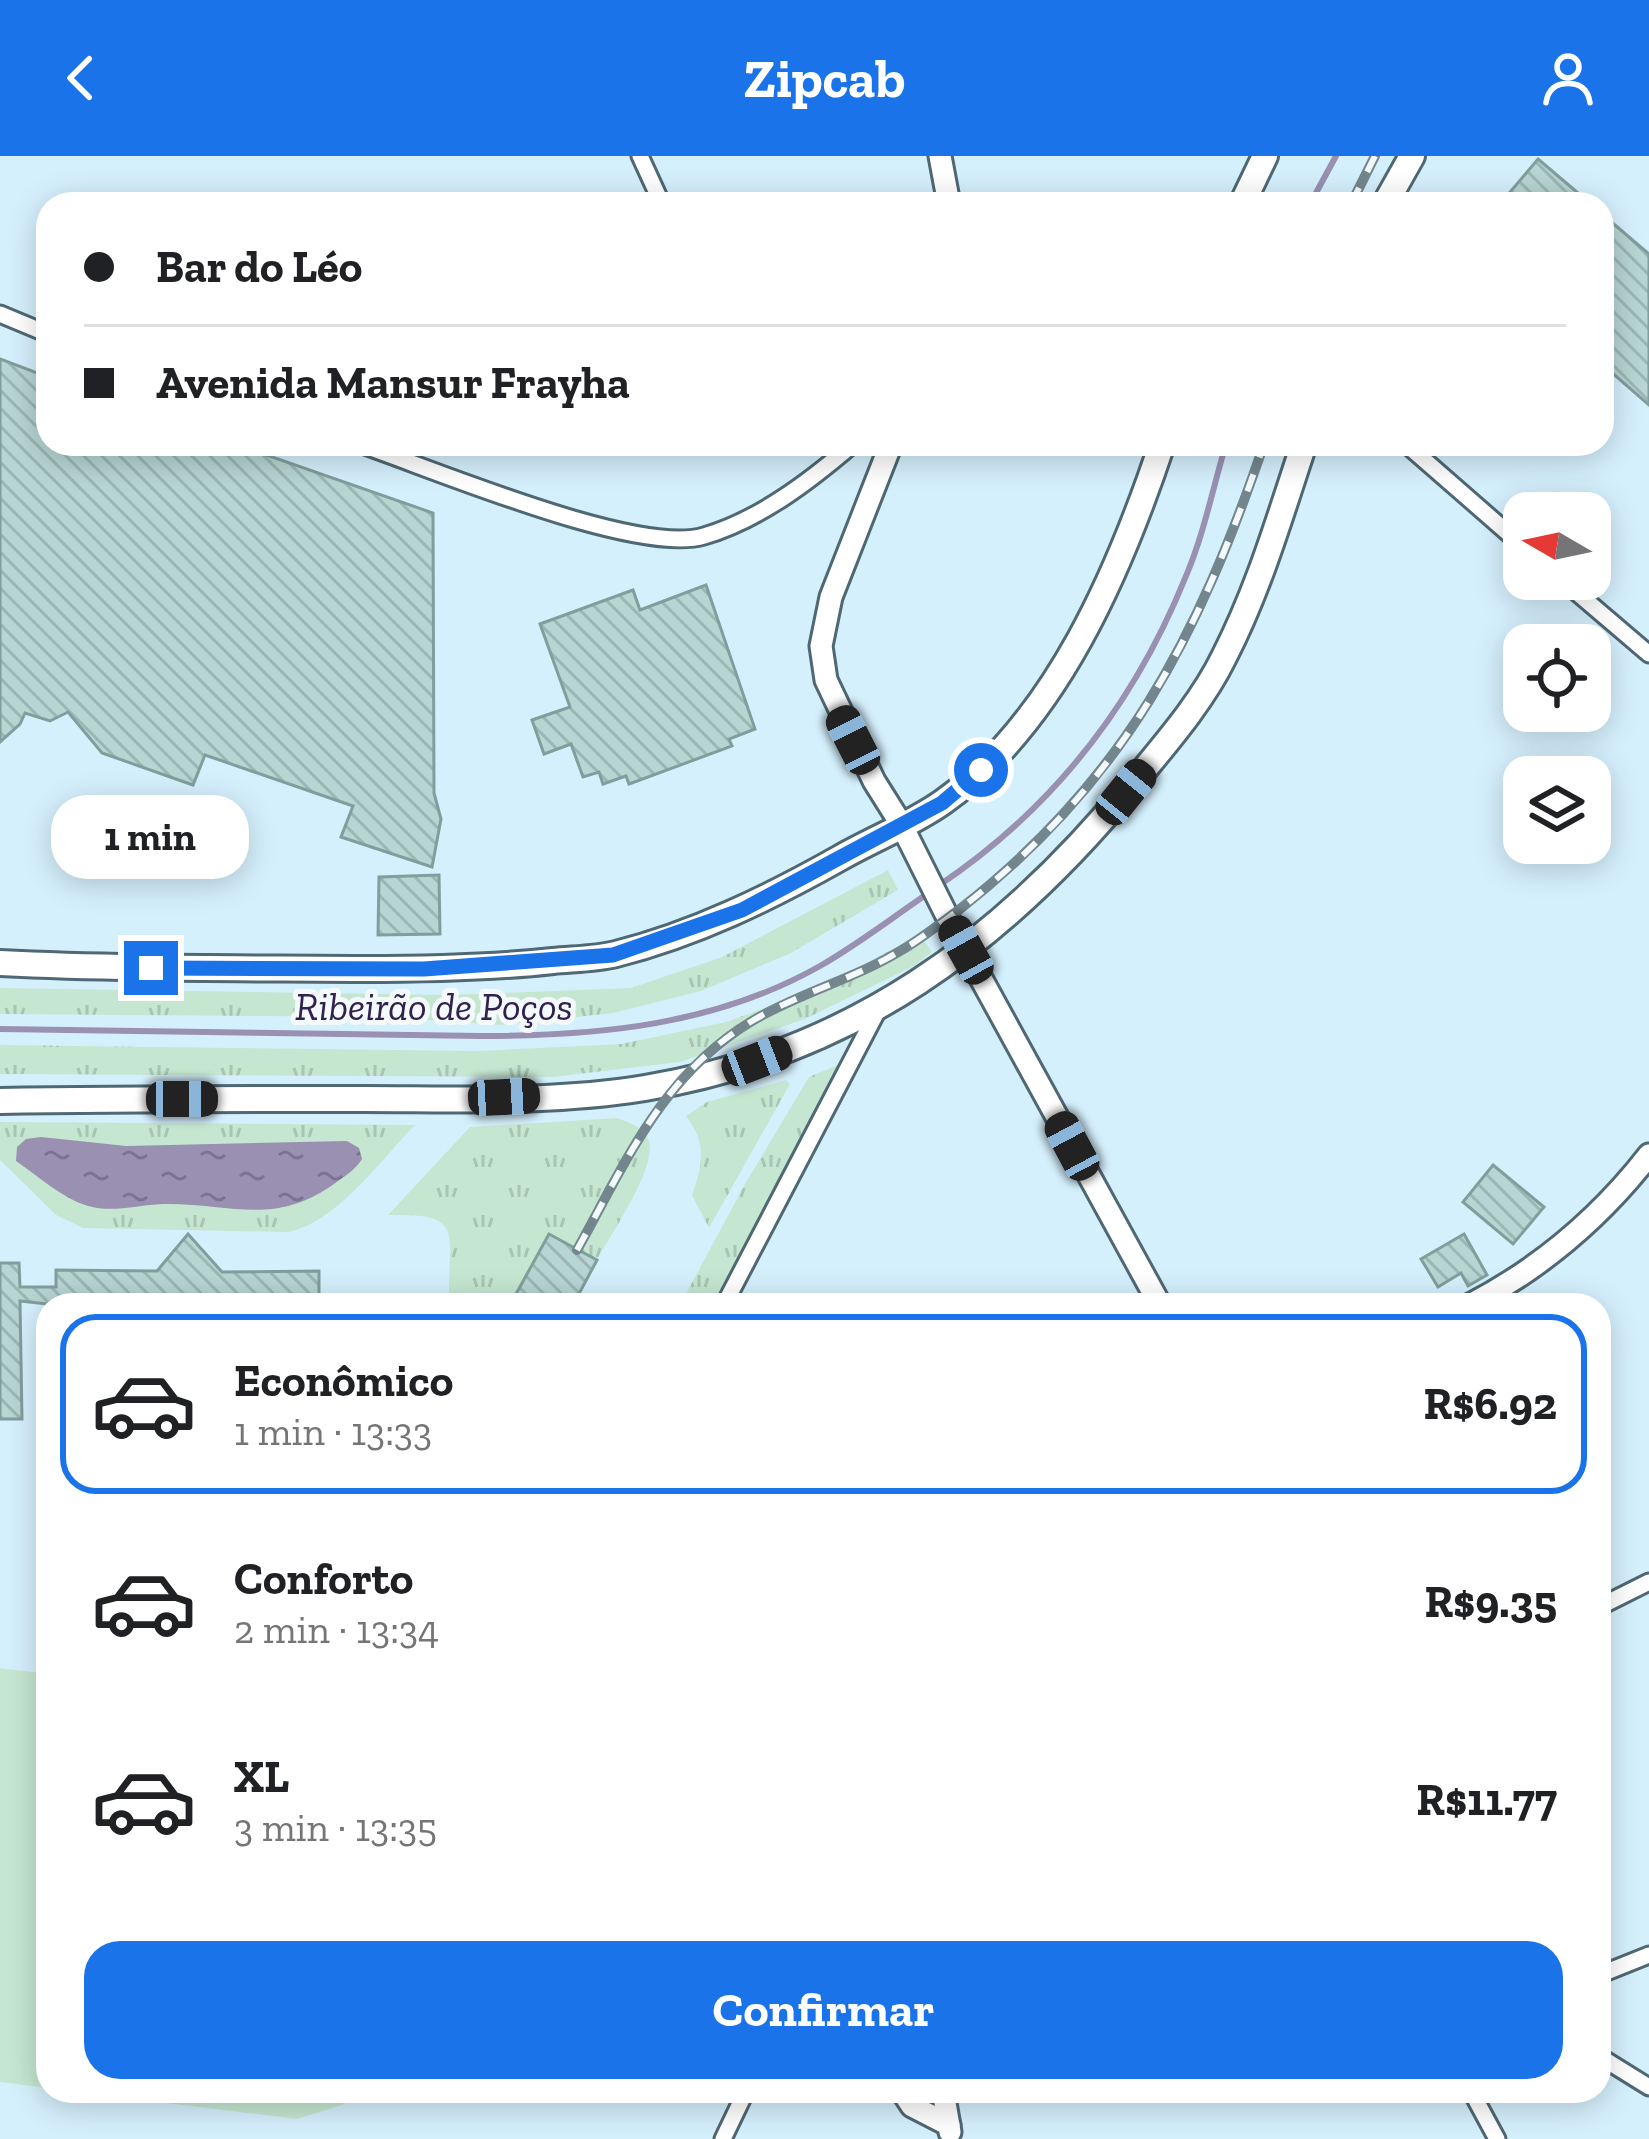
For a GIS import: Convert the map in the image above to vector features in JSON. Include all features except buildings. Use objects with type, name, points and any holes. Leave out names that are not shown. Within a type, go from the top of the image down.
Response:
[{"type":"main road","points":[[1248,192],[1265,156]]},
{"type":"main road","points":[[1392,192],[1412,156]]},
{"type":"main road","points":[[0,963],[424,969],[613,955],[742,910],[942,803],[981,770],[1029,716],[1066,662],[1131,538],[1158,456]]},
{"type":"main road","points":[[0,1100],[469,1099],[644,1088],[757,1061],[878,1010],[966,950],[1083,840],[1175,731],[1223,660],[1263,568],[1300,456]]},
{"type":"street","points":[[640,156],[656,192]]},
{"type":"street","points":[[940,156],[947,192]]},
{"type":"street","points":[[0,314],[36,329]]},
{"type":"street","points":[[394,456],[604,529],[671,540],[703,537],[756,513],[838,456]]},
{"type":"street","points":[[885,456],[831,597],[820,646],[832,700],[1153,1293]]},
{"type":"street","points":[[1420,456],[1503,529]]},
{"type":"street","points":[[1586,600],[1649,654]]},
{"type":"street","points":[[730,1293],[878,1010]]},
{"type":"street","points":[[1493,1293],[1558,1249],[1622,1190],[1649,1155]]},
{"type":"street","points":[[1611,1601],[1649,1582]]},
{"type":"street","points":[[1611,1970],[1649,1955]]},
{"type":"street","points":[[1611,2063],[1649,2087]]},
{"type":"street","points":[[723,2139],[740,2103]]},
{"type":"street","points":[[910,2103],[950,2132]]},
{"type":"street","points":[[1478,2103],[1497,2139]]},
{"type":"green space","points":[[888,870],[898,890],[789,954],[701,991],[613,1013],[500,1025],[383,1017],[0,1014],[0,988],[445,995],[631,988],[722,957]]},
{"type":"green space","points":[[920,934],[932,952],[914,966],[805,1019],[680,1062],[553,1077],[0,1074],[0,1045],[477,1051],[621,1044],[726,1022],[825,986]]},
{"type":"green space","points":[[850,1060],[730,1293],[686,1293],[745,1184],[809,1077]]},
{"type":"green space","points":[[786,1080],[790,1084],[709,1228],[692,1195],[701,1154],[686,1116],[707,1102]]},
{"type":"green space","points":[[617,1118],[642,1131],[650,1150],[647,1165],[597,1260],[549,1234],[516,1293],[449,1293],[447,1229],[429,1218],[388,1215],[470,1127]]},
{"type":"green space","points":[[0,1122],[415,1125],[340,1203],[288,1232],[83,1228],[56,1215],[0,1160]]},
{"type":"green space","points":[[0,1668],[36,1672],[36,2086],[0,2082]]},
{"type":"green space","points":[[166,2103],[346,2103],[297,2119]]},
{"type":"water","points":[[26,1139],[126,1146],[347,1141],[359,1148],[362,1159],[312,1197],[271,1209],[163,1204],[106,1209],[69,1198],[16,1161],[17,1147]]},
{"type":"waterway","name":"Ribeirão de Poços","points":[[1316,192],[1336,156]]},
{"type":"waterway","name":"Ribeirão de Poços","points":[[938,886],[1018,823],[1086,750],[1115,710],[1186,576],[1223,456]]},
{"type":"waterway","name":"Ribeirão de Poços","points":[[0,1029],[481,1036],[656,1023],[740,1002],[780,986],[834,958],[927,894]]},
{"type":"railway","points":[[1357,192],[1375,156]]},
{"type":"railway","points":[[577,1250],[649,1123],[694,1067],[752,1021],[916,941],[1018,860],[1068,809],[1149,701],[1182,642],[1212,580],[1260,456]]},
{"type":"route","points":[[151,968],[424,969],[613,955],[742,910],[942,803],[981,770]]}]
